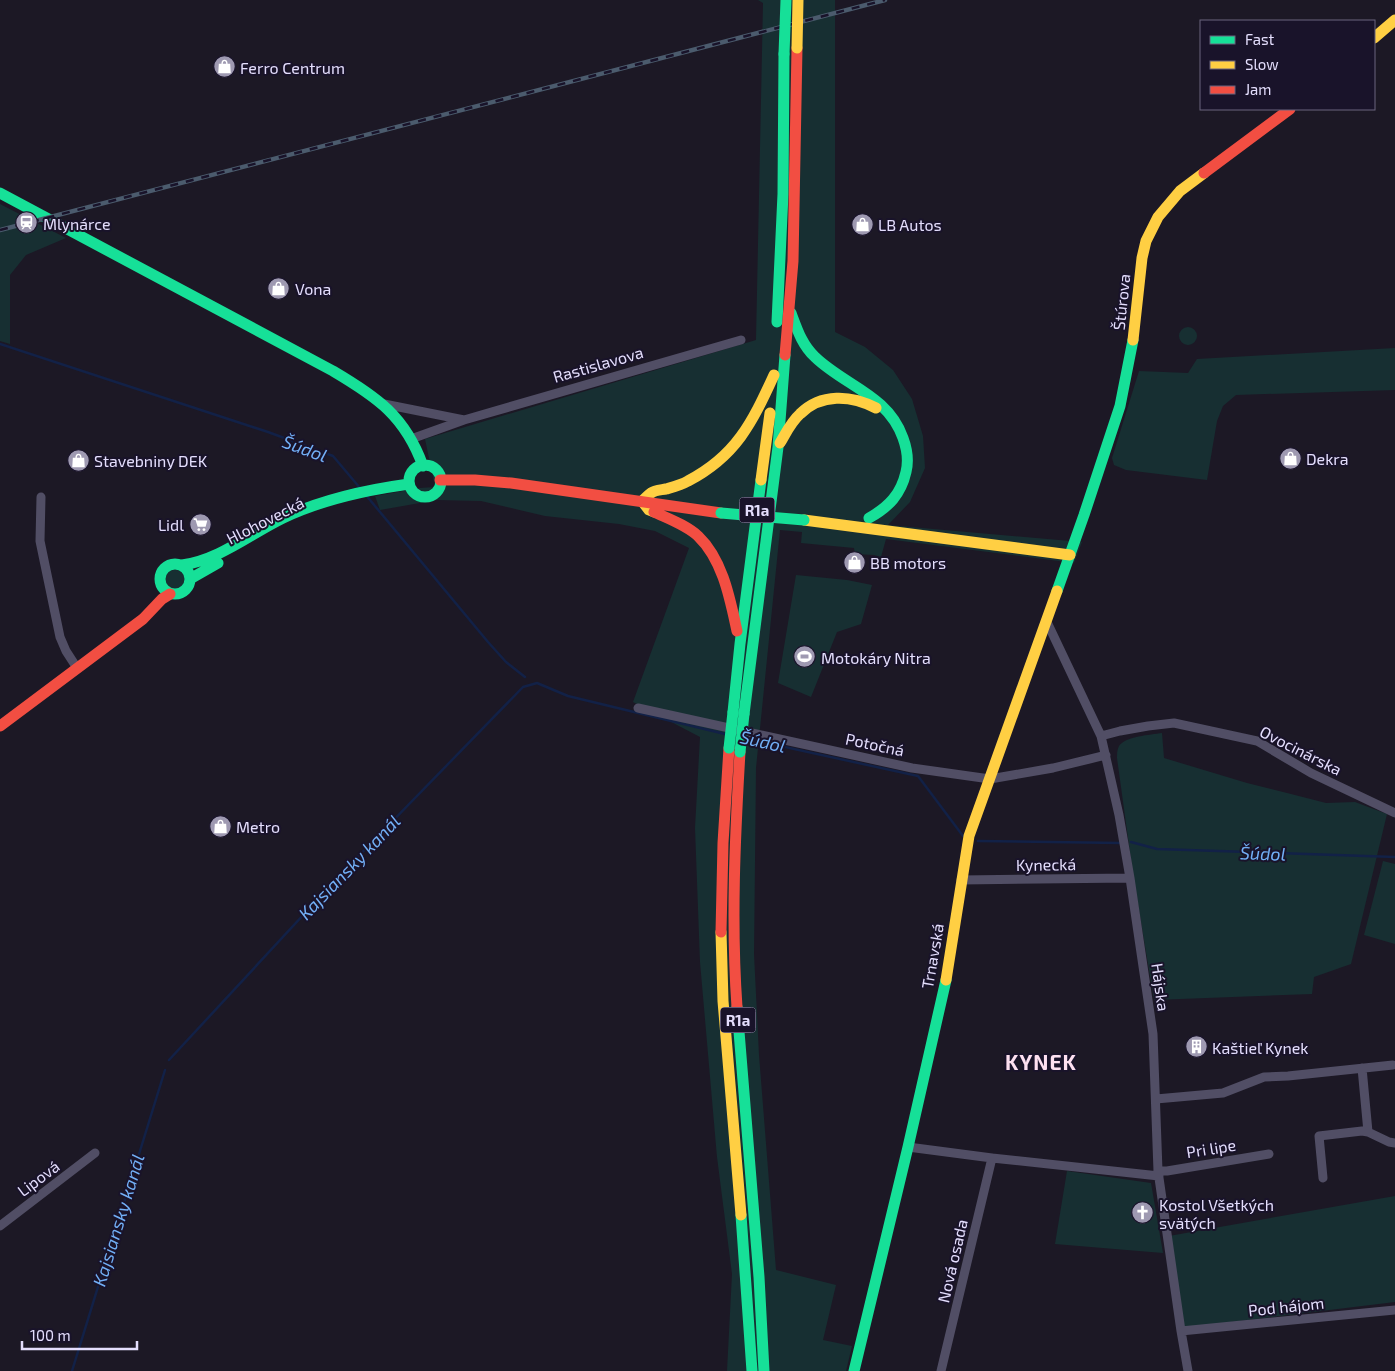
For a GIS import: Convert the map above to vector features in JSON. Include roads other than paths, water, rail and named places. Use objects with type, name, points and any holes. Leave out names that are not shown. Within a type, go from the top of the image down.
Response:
[{"type":"main road","name":"R1a","points":[[764,1371],[760,1288],[744,1105],[734,947],[735,826],[740,752],[738,713],[740,644],[774,376],[783,194],[786,0]]},
{"type":"main road","name":"R1a","points":[[752,1371],[750,1317],[723,1000],[723,826],[729,748],[738,713],[778,447],[795,205],[798,0]]},
{"type":"main road","points":[[1375,37],[1395,20]]},
{"type":"main road","name":"Štúrova","points":[[1070,555],[1120,406],[1135,332],[1142,258],[1150,232],[1163,210],[1180,191],[1289,110]]},
{"type":"main road","points":[[0,193],[329,369],[368,392],[394,414],[411,439],[421,460],[439,475],[438,490],[428,497],[420,497],[414,494],[409,484],[411,472],[421,460]]},
{"type":"main road","points":[[789,309],[802,340],[814,357],[880,403],[895,420],[904,438],[908,459],[907,470],[900,491],[882,511],[869,518],[823,523]]},
{"type":"main road","points":[[642,501],[652,493],[686,482],[700,475],[728,455],[752,422],[774,376]]},
{"type":"main road","points":[[778,447],[794,420],[811,404],[821,400],[840,397],[852,398],[875,407],[887,418],[894,428],[899,439],[903,460],[900,479],[895,489],[889,498],[869,518]]},
{"type":"main road","points":[[421,460],[458,480]]},
{"type":"main road","points":[[440,480],[511,484],[721,513],[804,520],[1070,555]]},
{"type":"main road","points":[[356,494],[409,484]]},
{"type":"main road","name":"Hlohovecká","points":[[182,565],[195,564],[212,558],[252,534],[321,502],[356,494]]},
{"type":"main road","name":"Hlohovecká","points":[[190,579],[279,529],[356,494]]},
{"type":"main road","points":[[642,501],[649,510],[677,522],[697,535],[713,555],[726,584],[740,644]]},
{"type":"main road","points":[[869,518],[875,530]]},
{"type":"main road","name":"Trnavská","points":[[854,1371],[945,985],[969,836],[1070,555]]},
{"type":"main road","points":[[0,726],[143,619],[162,599],[165,590],[159,578],[162,570],[174,563],[182,565],[188,571],[190,584],[179,594],[165,590]]},
{"type":"street","name":"Rastislavova","points":[[411,439],[464,420],[741,340]]},
{"type":"street","name":"Rastislavova","points":[[384,404],[464,420]]},
{"type":"street","points":[[41,497],[40,541],[60,637],[77,668]]},
{"type":"street","name":"Hájska","points":[[1046,620],[1101,736],[1130,878],[1152,1034],[1158,1173],[1188,1371]]},
{"type":"street","name":"Potočná","points":[[638,708],[912,768],[990,779],[1053,768],[1106,755]]},
{"type":"street","name":"Ovocinárska","points":[[1101,736],[1148,726],[1174,724],[1257,742],[1311,773],[1395,813]]},
{"type":"street","name":"Kynecká","points":[[961,880],[1130,878]]},
{"type":"street","points":[[1156,1099],[1216,1094],[1264,1077],[1393,1065]]},
{"type":"street","points":[[1362,1068],[1368,1132]]},
{"type":"street","points":[[1323,1178],[1319,1136],[1368,1132],[1395,1143]]},
{"type":"street","points":[[908,1147],[992,1158],[1158,1173]]},
{"type":"street","name":"Lipová","points":[[0,1226],[95,1154]]},
{"type":"street","name":"Pri lipe","points":[[1158,1173],[1269,1154]]},
{"type":"street","name":"Nová osada","points":[[941,1371],[992,1158]]},
{"type":"street","name":"Pod hájom","points":[[1181,1331],[1395,1310]]},
{"type":"waterway","name":"Šúdol","points":[[0,344],[268,432],[333,456],[360,488]]},
{"type":"waterway","name":"Šúdol","points":[[365,494],[488,642],[506,662],[525,677]]},
{"type":"waterway","name":"Kajsiansky kanál","points":[[169,1060],[344,871],[523,687],[537,683],[568,696],[725,734]]},
{"type":"waterway","name":"Šúdol","points":[[748,739],[918,776],[963,836]]},
{"type":"waterway","name":"Šúdol","points":[[978,841],[1120,843]]},
{"type":"waterway","name":"Šúdol","points":[[1131,842],[1157,849],[1395,857]]},
{"type":"waterway","name":"Kajsiansky kanál","points":[[72,1371],[165,1070]]},
{"type":"railway","points":[[0,230],[885,0]]},
{"type":"place","name":"Ferro Centrum","points":[[224,67]]},
{"type":"place","name":"Mlynárce","points":[[27,223]]},
{"type":"place","name":"LB Autos","points":[[862,224]]},
{"type":"place","name":"Vona","points":[[279,288]]},
{"type":"place","name":"Dekra","points":[[1290,458]]},
{"type":"place","name":"Stavebniny DEK","points":[[78,460]]},
{"type":"place","name":"Lidl","points":[[200,524]]},
{"type":"place","name":"BB motors","points":[[854,562]]},
{"type":"place","name":"Motokáry Nitra","points":[[805,657]]},
{"type":"place","name":"Metro","points":[[220,826]]},
{"type":"place","name":"Kaštieľ Kynek","points":[[1196,1047]]},
{"type":"place","name":"Kostol Všetkých svätých","points":[[1143,1213]]},
{"type":"district","name":"KYNEK","points":[[1041,1061]]}]
